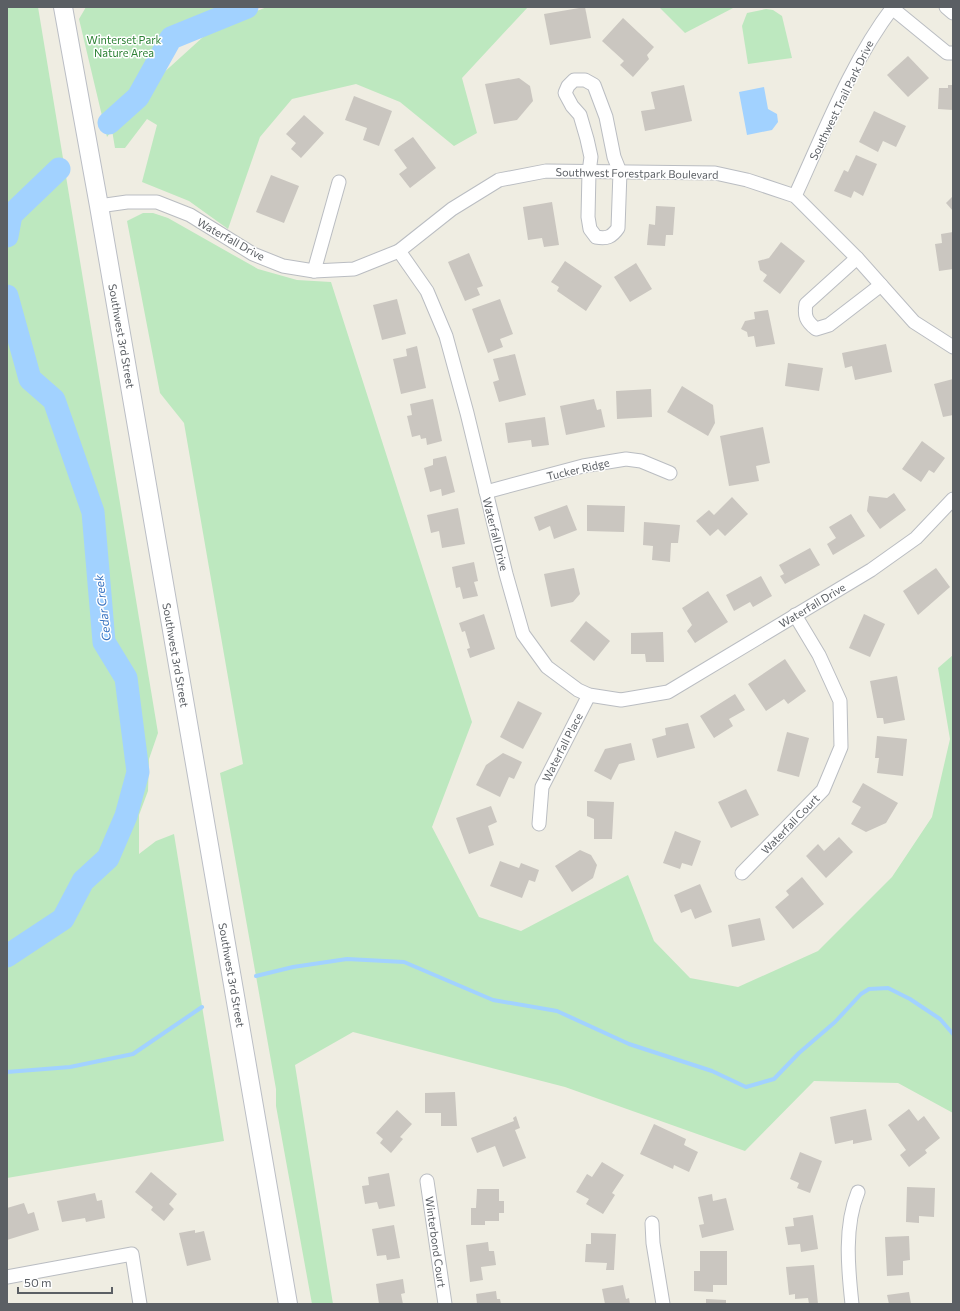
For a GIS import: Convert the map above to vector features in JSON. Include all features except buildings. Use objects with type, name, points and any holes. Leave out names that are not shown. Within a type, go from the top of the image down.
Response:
[{"type":"main road","name":"Southwest 3rd Street","points":[[63,7],[99,206],[288,1304]]},
{"type":"street","points":[[946,7],[953,13]]},
{"type":"street","points":[[893,8],[947,53],[953,53]]},
{"type":"street","name":"Southwest Trail Park Drive","points":[[795,196],[838,101],[876,31],[893,8]]},
{"type":"street","points":[[574,80],[585,80],[594,85],[606,117],[614,157],[620,172],[618,228],[612,236],[596,238],[590,229],[588,217],[589,172],[591,157],[580,115],[564,93],[574,80]]},
{"type":"street","name":"Southwest Forestpark Boulevard","points":[[399,251],[452,209],[499,180],[546,170],[589,172],[716,173],[747,180],[795,196],[857,258],[914,322],[953,347]]},
{"type":"street","points":[[314,271],[339,182]]},
{"type":"street","name":"Waterfall Drive","points":[[99,206],[127,202],[157,202],[190,215],[253,254],[283,266],[314,271],[354,269],[399,251],[427,291],[446,336],[506,574],[524,634],[547,667],[578,690],[589,695],[621,700],[668,692],[872,570],[916,538],[953,499]]},
{"type":"street","points":[[857,258],[806,304],[804,314],[808,323],[816,329],[829,325],[881,285]]},
{"type":"street","name":"Tucker Ridge","points":[[486,492],[583,466],[626,459],[641,462],[670,473]]},
{"type":"street","name":"Waterfall Court","points":[[742,873],[823,790],[841,747],[840,701],[819,655],[795,616]]},
{"type":"street","name":"Waterfall Place","points":[[539,824],[542,787],[589,695]]},
{"type":"street","name":"Winterbond Court","points":[[427,1181],[445,1304]]},
{"type":"street","points":[[852,1304],[848,1272],[851,1209],[858,1192]]},
{"type":"street","points":[[652,1223],[653,1243],[663,1304]]},
{"type":"street","points":[[7,1277],[132,1254],[140,1304]]},
{"type":"green space","points":[[7,7],[38,7],[158,733],[149,759],[148,791],[139,815],[139,854],[156,841],[174,834],[224,1141],[7,1178]]},
{"type":"green space","name":"Winterset Park Nature Area","points":[[86,7],[247,7],[171,38],[139,95],[203,37],[238,18],[267,7],[528,7],[462,78],[477,133],[454,146],[400,102],[356,84],[292,99],[260,137],[228,229],[189,201],[142,182],[157,125],[147,119],[125,148],[115,148],[112,130],[107,137],[79,19]]},
{"type":"green space","points":[[659,7],[735,7],[685,33]]},
{"type":"green space","points":[[766,9],[773,10],[782,16],[792,58],[748,64],[742,26],[747,13]]},
{"type":"green space","points":[[143,213],[153,213],[168,218],[258,269],[297,280],[331,282],[472,722],[432,827],[479,917],[521,931],[628,875],[654,941],[690,978],[738,987],[818,951],[892,877],[932,817],[950,739],[938,668],[953,655],[953,1113],[898,1083],[814,1081],[745,1151],[565,1087],[353,1032],[295,1065],[333,1304],[312,1304],[276,1106],[276,1089],[220,773],[243,764],[184,423],[160,393],[127,221]]},
{"type":"water","points":[[764,87],[768,109],[777,114],[778,122],[772,130],[747,135],[739,92]]},
{"type":"waterway","name":"Cedar Creek","points":[[109,123],[138,97],[171,38],[247,7]]},
{"type":"waterway","name":"Cedar Creek","points":[[7,236],[11,215],[59,169]]},
{"type":"waterway","name":"Cedar Creek","points":[[7,296],[30,379],[54,400],[93,512],[104,642],[126,678],[138,772],[126,816],[108,858],[83,881],[63,919],[7,956]]},
{"type":"waterway","points":[[256,976],[293,967],[347,959],[404,962],[493,1000],[557,1011],[629,1044],[712,1071],[746,1087],[774,1079],[799,1053],[835,1022],[861,994],[869,989],[888,988],[910,999],[940,1019],[953,1034]]},
{"type":"waterway","points":[[7,1072],[70,1067],[133,1054],[202,1007]]}]
